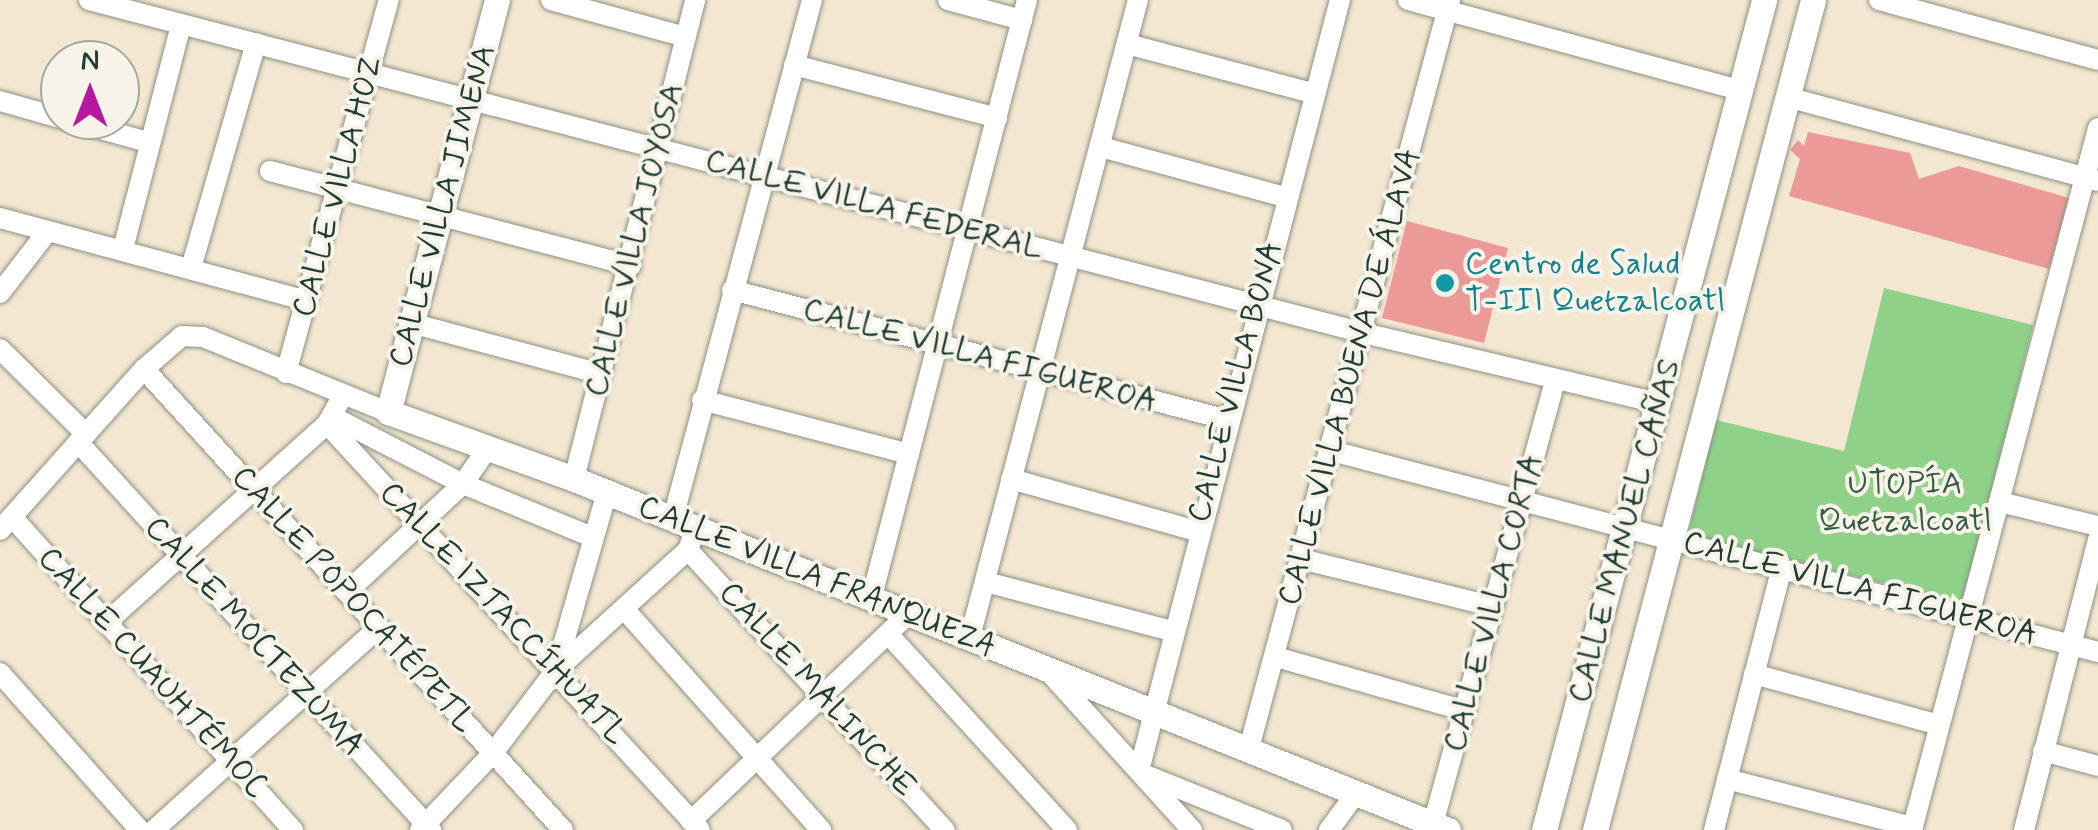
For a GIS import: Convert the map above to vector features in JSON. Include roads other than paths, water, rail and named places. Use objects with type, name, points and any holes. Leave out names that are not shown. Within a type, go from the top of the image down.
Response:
[{"type":"street","name":"CALLE VILLA FEDERAL","points":[[89,0],[1364,333],[1555,382],[1661,404]]},
{"type":"street","name":"CALLE VILLA HOZ","points":[[286,373],[340,189],[388,0]]},
{"type":"street","name":"CALLE VILLA JIMENA","points":[[388,412],[497,0]]},
{"type":"street","points":[[551,0],[685,38]]},
{"type":"street","name":"CALLE VILLA JOYOSA","points":[[574,479],[631,266],[695,0]]},
{"type":"street","points":[[426,829],[493,753],[556,670],[626,610],[686,532],[702,400],[812,0]]},
{"type":"street","points":[[871,600],[1025,10],[948,0]]},
{"type":"street","points":[[970,637],[1138,0]]},
{"type":"street","name":"CALLE VILLA BONA","points":[[1144,771],[1149,713],[1340,0]]},
{"type":"street","points":[[1408,0],[1448,5],[1743,91]]},
{"type":"street","name":"CALLE MANUEL CAÑAS","points":[[1544,830],[1661,404],[1764,0]]},
{"type":"street","name":"CALLE MANUEL CAÑAS","points":[[1595,830],[1668,538],[1813,0]]},
{"type":"street","points":[[1880,0],[1928,6],[2098,60]]},
{"type":"street","name":"CALLE VILLA BUENA DE ÁLAVA","points":[[1248,752],[1364,333],[1448,5]]},
{"type":"street","points":[[123,249],[181,24]]},
{"type":"street","points":[[191,268],[256,43]]},
{"type":"street","points":[[1127,44],[1313,93]]},
{"type":"street","points":[[794,65],[997,118]]},
{"type":"street","points":[[1787,97],[2091,180]]},
{"type":"street","points":[[0,101],[40,112]]},
{"type":"street","points":[[1727,779],[1912,828],[2091,180],[2098,128]]},
{"type":"street","points":[[140,140],[148,142]]},
{"type":"street","points":[[1101,148],[1285,197]]},
{"type":"street","points":[[270,170],[631,266]]},
{"type":"street","points":[[0,218],[307,301]]},
{"type":"street","points":[[0,294],[48,232]]},
{"type":"street","name":"CALLE VILLA FIGUEROA","points":[[732,290],[1228,420]]},
{"type":"street","points":[[411,323],[601,374]]},
{"type":"street","name":"CALLE VILLA FRANQUEZA","points":[[144,369],[182,336],[203,336],[286,373],[607,492],[686,532],[970,637],[1354,796],[1441,827]]},
{"type":"street","name":"CALLE MOCTEZUMA","points":[[0,348],[426,829]]},
{"type":"street","points":[[6,524],[144,369]]},
{"type":"street","name":"CALLE POPOCATÉPETL","points":[[144,369],[563,830]]},
{"type":"street","name":"CALLE VILLA CORTA","points":[[1441,827],[1465,711],[1555,382]]},
{"type":"street","points":[[107,622],[330,421],[343,395]]},
{"type":"street","points":[[702,400],[909,454]]},
{"type":"street","points":[[330,421],[463,484],[590,536]]},
{"type":"street","name":"CALLE IZTACCÍHUATL","points":[[330,421],[695,825]]},
{"type":"street","points":[[347,592],[463,484],[487,450]]},
{"type":"street","name":"CALLE VILLA FIGUEROA","points":[[1332,451],[1522,497],[2098,652]]},
{"type":"street","points":[[1011,480],[1196,530]]},
{"type":"street","points":[[556,670],[590,536],[607,492]]},
{"type":"street","points":[[2000,502],[2098,526]]},
{"type":"street","name":"CALLE CUAUHTÉMOC","points":[[6,524],[107,622],[293,830]]},
{"type":"street","name":"CALLE MALINCHE","points":[[686,532],[824,700],[945,830]]},
{"type":"street","points":[[2024,830],[2098,539]]},
{"type":"street","points":[[1301,559],[1492,606]]},
{"type":"street","points":[[1714,830],[1782,568]]},
{"type":"street","points":[[986,582],[1171,631]]},
{"type":"street","points":[[626,610],[820,830]]},
{"type":"street","points":[[695,825],[907,615]]},
{"type":"street","points":[[154,830],[378,628]]},
{"type":"street","points":[[889,635],[1067,830]]},
{"type":"street","points":[[1276,656],[1465,711]]},
{"type":"street","points":[[1048,670],[1144,771],[1192,830]]},
{"type":"street","points":[[0,673],[140,830]]},
{"type":"street","points":[[1754,674],[1940,726]]},
{"type":"street","points":[[2043,751],[2098,766]]},
{"type":"street","points":[[1144,771],[1282,830]]},
{"type":"street","points":[[1329,830],[1354,796]]},
{"type":"place","name":"Centro de Salud T-III Quetzalcoatl","points":[[1445,283]]},
{"type":"park label","name":"UTOPÍA Quetzalcoatl","points":[[1905,504]]}]
